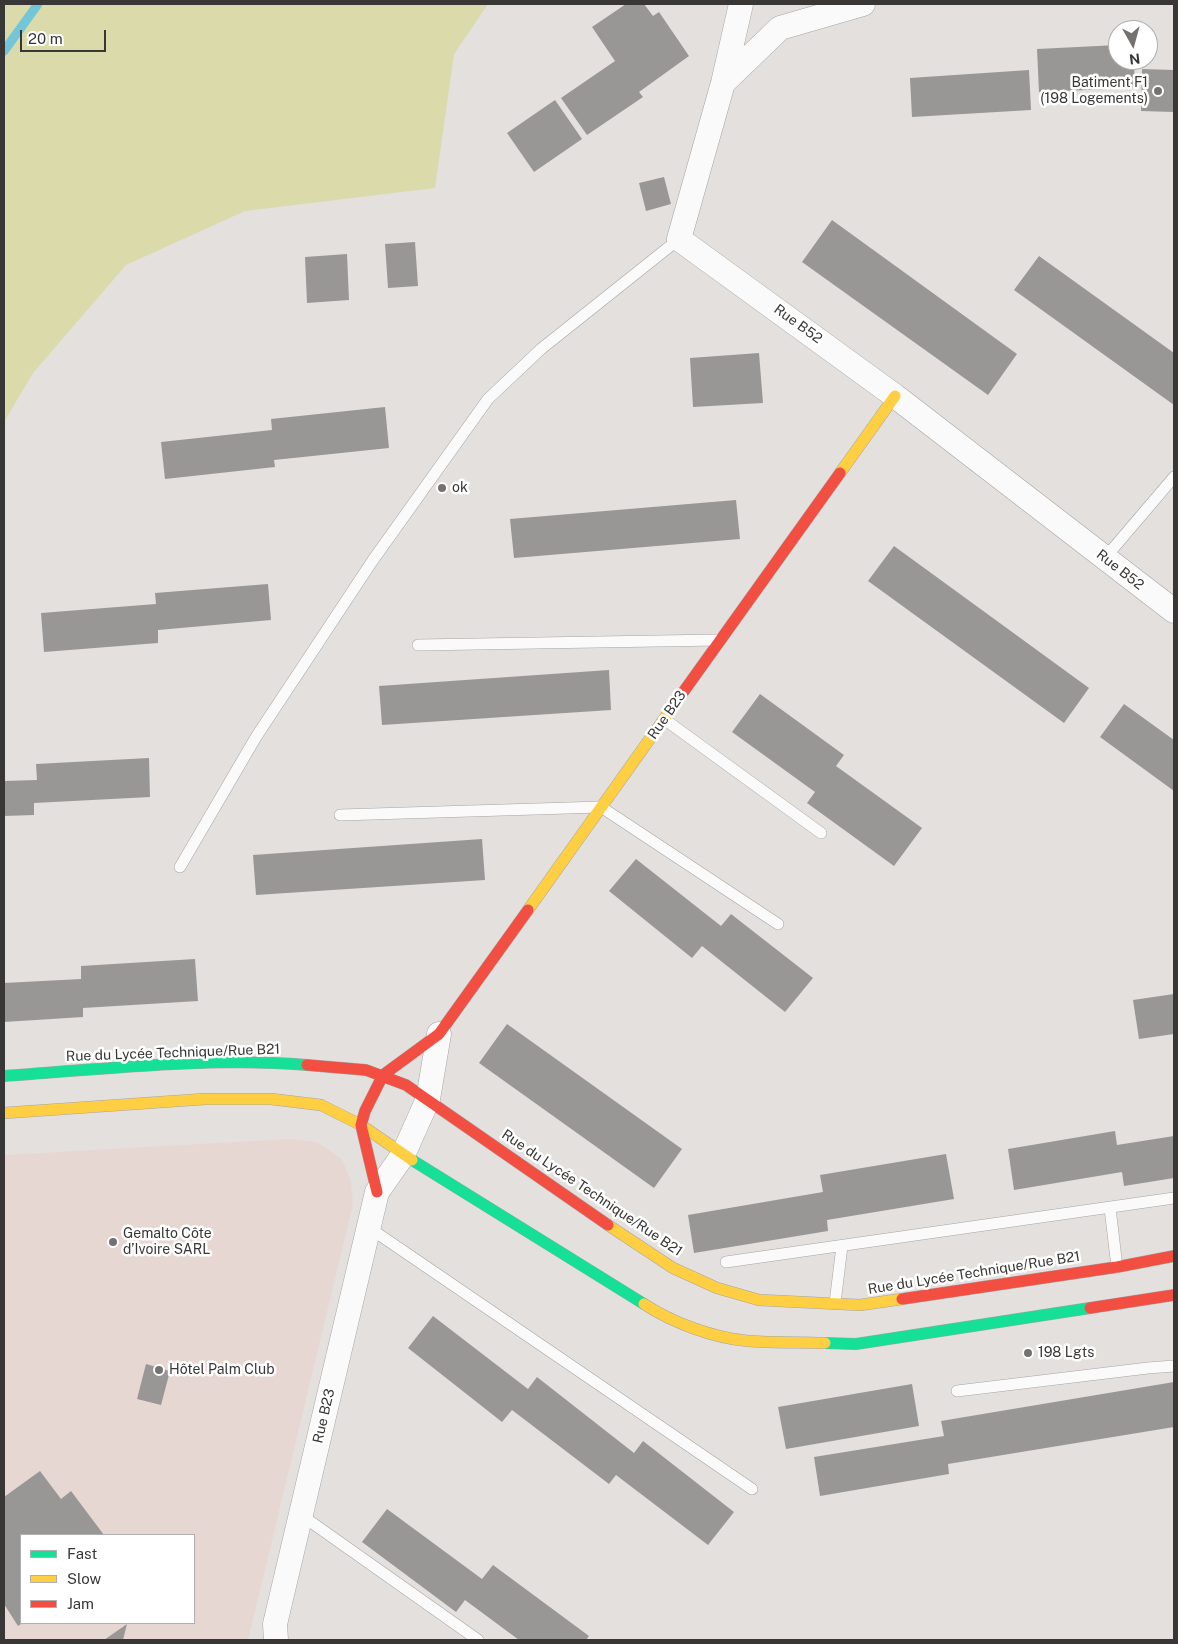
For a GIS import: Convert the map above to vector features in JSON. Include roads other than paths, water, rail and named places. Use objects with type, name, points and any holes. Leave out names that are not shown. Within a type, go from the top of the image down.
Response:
[{"type":"street","points":[[679,239],[723,83],[740,4]]},
{"type":"street","points":[[723,83],[780,28],[863,4]]},
{"type":"street","name":"Rue B52","points":[[679,239],[895,396],[1174,611]]},
{"type":"street","name":"Rue B23","points":[[383,1075],[439,1034],[895,396]]},
{"type":"street","points":[[377,1192],[403,1155],[428,1099],[439,1034]]},
{"type":"street","name":"Rue du Lycée Technique/Rue B21","points":[[4,1076],[188,1064],[280,1063],[366,1070],[383,1075],[428,1099],[673,1268],[717,1288],[759,1300],[835,1305],[860,1310],[1174,1256]]},
{"type":"street","points":[[377,1192],[361,1124],[383,1075]]},
{"type":"street","points":[[4,1113],[205,1099],[271,1099],[321,1105],[361,1124],[403,1155],[656,1312],[704,1331],[747,1341],[857,1339],[1174,1295]]},
{"type":"street","name":"Rue B23","points":[[276,1640],[274,1624],[377,1192]]},
{"type":"lane","points":[[180,867],[256,737],[374,560],[488,399],[541,349],[679,239]]},
{"type":"lane","points":[[1105,558],[1174,477]]},
{"type":"lane","points":[[418,646],[720,640]]},
{"type":"lane","points":[[664,718],[821,833]]},
{"type":"lane","points":[[340,815],[601,807],[778,924]]},
{"type":"lane","points":[[726,1262],[1174,1198]]},
{"type":"lane","points":[[1110,1208],[1116,1267]]},
{"type":"lane","points":[[368,1227],[752,1489]]},
{"type":"lane","points":[[835,1305],[842,1246]]},
{"type":"lane","points":[[957,1391],[1174,1366]]},
{"type":"lane","points":[[301,1515],[478,1640]]},
{"type":"waterway","points":[[4,51],[38,4]]},
{"type":"place","name":"Batiment F1 (198 Logements)","points":[[1158,91]]},
{"type":"place","name":"ok","points":[[442,488]]},
{"type":"place","name":"Gemalto Côte d’Ivoire SARL","points":[[113,1242]]},
{"type":"place","name":"198 Lgts","points":[[1028,1353]]},
{"type":"place","name":"Hôtel Palm Club","points":[[159,1370]]}]
